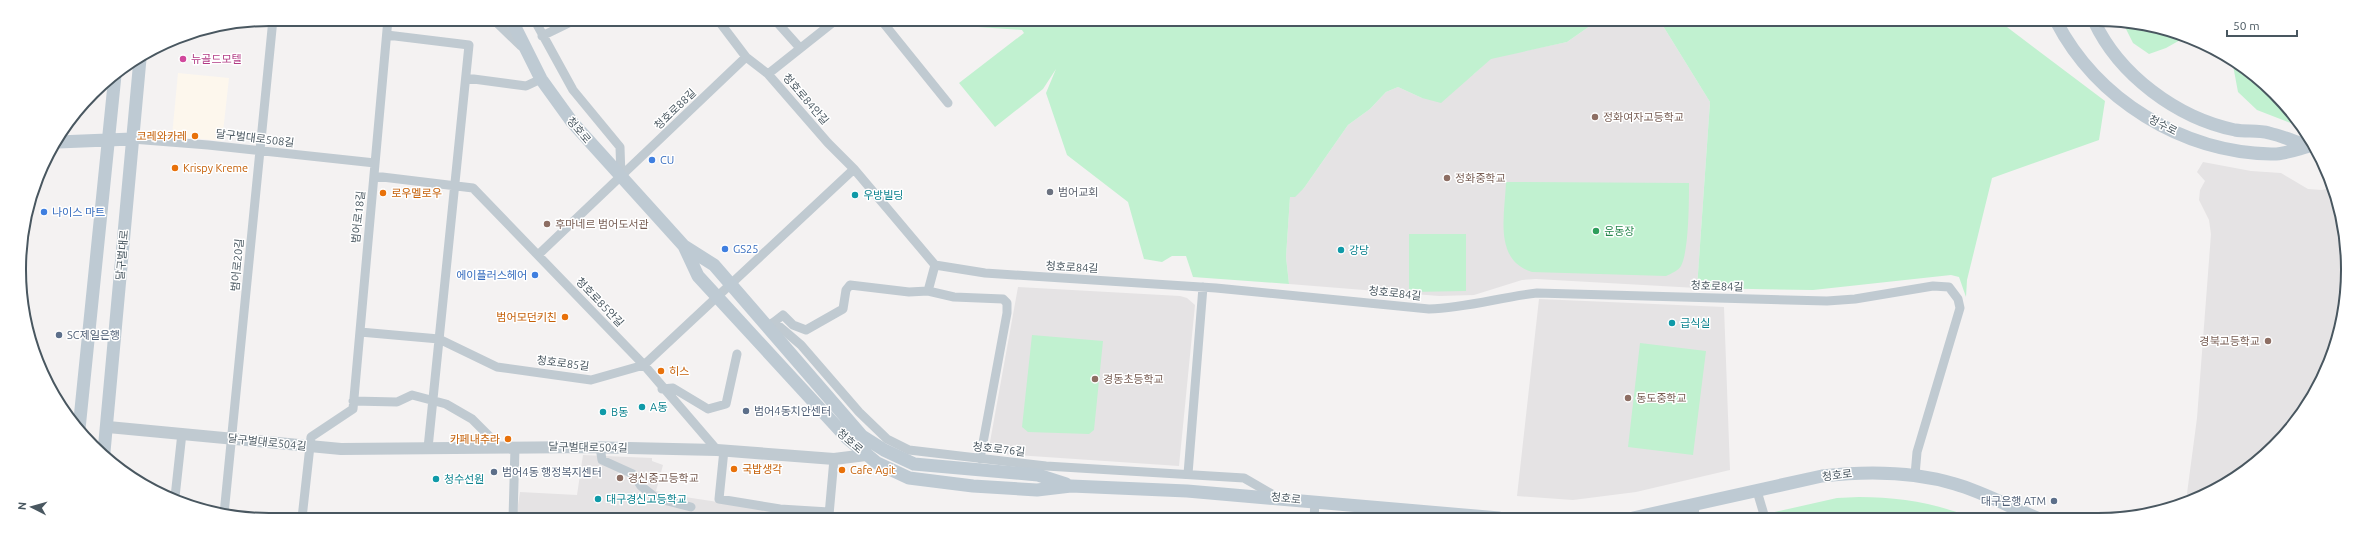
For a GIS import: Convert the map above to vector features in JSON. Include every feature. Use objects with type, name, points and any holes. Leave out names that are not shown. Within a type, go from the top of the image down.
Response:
[{"type":"main road","name":"청호로","points":[[514,26],[541,79],[572,122],[684,246],[714,265],[731,285],[771,325],[862,436],[897,457],[920,465],[1038,475],[1071,486]]},
{"type":"main road","name":"청수로","points":[[2059,26],[2084,66],[2111,92],[2134,110],[2194,141],[2230,149],[2272,155],[2308,147]]},
{"type":"main road","name":"청수로","points":[[2096,26],[2102,38],[2122,63],[2146,85],[2170,102],[2196,117],[2235,130],[2268,133],[2307,146]]},
{"type":"main road","name":"달구벌대로","points":[[104,449],[108,427],[140,64]]},
{"type":"main road","points":[[80,422],[107,140],[114,82]]},
{"type":"main road","points":[[63,142],[132,139]]},
{"type":"main road","name":"청호로","points":[[684,246],[698,276],[837,430],[866,454],[888,469],[921,480],[1037,490],[1071,486],[1277,497],[1314,502],[1442,513]]},
{"type":"main road","name":"청호로","points":[[1655,513],[1822,476],[1851,472],[1915,475],[1956,484],[2025,513]]},
{"type":"street","name":"범어로20길","points":[[225,508],[249,268],[258,152],[272,26]]},
{"type":"street","name":"범어로18길","points":[[303,513],[311,437],[353,409],[388,26]]},
{"type":"street","points":[[500,26],[526,50]]},
{"type":"street","points":[[537,26],[573,90],[620,147],[621,177],[538,255]]},
{"type":"street","points":[[542,36],[563,26]]},
{"type":"street","points":[[725,26],[746,57],[768,74]]},
{"type":"street","points":[[780,26],[800,48]]},
{"type":"street","name":"청호로84안길","points":[[825,26],[768,74],[828,143],[854,169]]},
{"type":"street","points":[[886,26],[948,103]]},
{"type":"street","points":[[387,35],[469,45],[428,448]]},
{"type":"street","name":"청호로88길","points":[[621,177],[746,57]]},
{"type":"street","points":[[466,78],[526,86],[541,79]]},
{"type":"street","name":"달구벌대로508길","points":[[132,139],[208,144],[258,152],[375,163]]},
{"type":"street","points":[[731,285],[854,169],[935,265],[928,291]]},
{"type":"street","name":"청호로85안길","points":[[374,176],[473,188],[644,365],[662,389],[721,450]]},
{"type":"street","name":"청호로84길","points":[[935,265],[967,271],[1203,287],[1429,309],[1451,308],[1504,297],[1538,293],[1827,301],[1855,299],[1933,286],[1948,287],[1956,295],[1960,308],[1917,452],[1915,475]]},
{"type":"street","name":"청호로85길","points":[[360,332],[439,339],[497,367],[591,380],[644,365],[731,285]]},
{"type":"street","points":[[771,325],[783,315],[793,325],[806,330],[843,309],[846,290],[850,285],[909,292],[928,291],[954,297],[1003,299],[1007,303],[1007,313],[980,459]]},
{"type":"street","points":[[1188,474],[1203,287]]},
{"type":"street","name":"청호로76길","points":[[771,325],[802,345],[859,412],[887,439],[909,450],[1046,466],[1244,478],[1277,497]]},
{"type":"street","points":[[662,389],[673,388],[708,409],[726,404],[737,354]]},
{"type":"street","points":[[353,401],[397,402],[412,395],[446,404],[472,418],[490,438]]},
{"type":"street","name":"달구벌대로504길","points":[[108,427],[341,449],[600,447],[721,450],[834,459],[866,454]]},
{"type":"street","points":[[175,494],[182,433]]},
{"type":"street","points":[[513,513],[515,447]]},
{"type":"street","points":[[600,447],[602,460],[633,474],[641,486],[656,498],[690,507]]},
{"type":"street","points":[[721,450],[719,499],[780,509],[829,513],[834,459]]},
{"type":"street","points":[[1757,491],[1764,513]]},
{"type":"street","points":[[1314,502],[1314,513]]},
{"type":"street","points":[[1694,513],[1695,504]]},
{"type":"shaded area","name":"정화여자고등학교","points":[[1590,26],[1663,26],[1710,102],[1697,288],[1536,279],[1522,280],[1474,295],[1439,296],[1289,284],[1286,257],[1290,197],[1304,188],[1348,125],[1370,109],[1386,92],[1398,87],[1422,98],[1474,74],[1491,58],[1567,42]]},
{"type":"shaded area","points":[[178,73],[229,78],[222,141],[172,136]]},
{"type":"shaded area","name":"경북고등학교","points":[[2203,162],[2251,171],[2281,173],[2308,189],[2327,189],[2333,206],[2339,238],[2341,270],[2339,301],[2333,333],[2316,377],[2300,405],[2270,442],[2246,463],[2205,488],[2187,496],[2197,418],[2211,234],[2209,220],[2199,200],[2200,190],[2205,181],[2197,172]]},
{"type":"shaded area","name":"경동초등학교","points":[[1018,287],[1180,296],[1187,298],[1195,305],[1179,466],[988,453]]},
{"type":"shaded area","name":"동도중학교","points":[[1539,299],[1724,307],[1730,470],[1636,492],[1573,500],[1517,496]]},
{"type":"shaded area","name":"경신중고등학교","points":[[583,455],[652,458],[652,461],[663,465],[656,491],[777,511],[777,513],[517,513],[520,492],[577,495]]},
{"type":"green space","points":[[977,26],[1590,26],[1567,42],[1491,59],[1441,103],[1422,98],[1398,87],[1386,92],[1370,109],[1348,125],[1304,188],[1295,197],[1290,197],[1286,257],[1289,284],[1193,277],[1186,256],[1172,256],[1162,262],[1144,259],[1128,202],[1067,155],[1046,93],[1056,69],[1043,89],[995,127],[959,83],[1024,33],[1022,30]]},
{"type":"green space","points":[[1663,26],[2006,26],[2105,101],[2099,140],[1992,178],[1967,280],[1966,297],[1959,277],[1951,275],[1813,290],[1697,288],[1710,102]]},
{"type":"green space","points":[[2125,28],[2161,34],[2180,40],[2166,48],[2149,54],[2133,43]]},
{"type":"green space","points":[[2233,67],[2270,97],[2293,124],[2257,110],[2238,92]]},
{"type":"green space","name":"운동장","points":[[1506,182],[1689,183],[1689,213],[1686,249],[1681,266],[1677,271],[1666,276],[1532,272],[1520,266],[1511,257],[1506,247],[1504,221]]},
{"type":"green space","points":[[1409,234],[1466,234],[1466,291],[1409,292]]},
{"type":"green space","points":[[1032,335],[1103,341],[1094,430],[1089,434],[1028,432],[1022,427]]},
{"type":"green space","points":[[1640,343],[1706,351],[1693,455],[1628,447]]},
{"type":"green space","points":[[1837,498],[1888,498],[1917,502],[1945,508],[1959,513],[1770,513]]},
{"type":"place","name":"뉴골드모텔","points":[[183,59]]},
{"type":"place","name":"정화여자고등학교","points":[[1595,117]]},
{"type":"place","name":"코레와카레","points":[[195,136]]},
{"type":"place","name":"CU","points":[[652,160]]},
{"type":"place","name":"Krispy Kreme","points":[[175,168]]},
{"type":"place","name":"정화중학교","points":[[1447,178]]},
{"type":"place","name":"범어교회","points":[[1050,192]]},
{"type":"place","name":"로우멜로우","points":[[383,193]]},
{"type":"place","name":"우방빌딩","points":[[855,195]]},
{"type":"place","name":"나이스 마트","points":[[44,212]]},
{"type":"place","name":"후마네르 범어도서관","points":[[547,224]]},
{"type":"place","name":"운동장","points":[[1596,231]]},
{"type":"place","name":"GS25","points":[[725,249]]},
{"type":"place","name":"강당","points":[[1341,250]]},
{"type":"place","name":"에이플러스헤어","points":[[535,275]]},
{"type":"place","name":"범어모던키친","points":[[565,317]]},
{"type":"place","name":"급식실","points":[[1672,323]]},
{"type":"place","name":"SC제일은행","points":[[59,335]]},
{"type":"place","name":"경북고등학교","points":[[2268,341]]},
{"type":"place","name":"히스","points":[[661,371]]},
{"type":"place","name":"경동초등학교","points":[[1095,379]]},
{"type":"place","name":"동도중학교","points":[[1628,398]]},
{"type":"place","name":"A동","points":[[642,407]]},
{"type":"place","name":"범어4동치안센터","points":[[746,411]]},
{"type":"place","name":"B동","points":[[603,412]]},
{"type":"place","name":"카페내추라","points":[[508,439]]},
{"type":"place","name":"국밥생각","points":[[734,469]]},
{"type":"place","name":"Cafe Agit","points":[[842,470]]},
{"type":"place","name":"범어4동 행정복지센터","points":[[494,472]]},
{"type":"place","name":"경신중고등학교","points":[[620,478]]},
{"type":"place","name":"청수선원","points":[[436,479]]},
{"type":"place","name":"대구경신고등학교","points":[[598,499]]},
{"type":"place","name":"대구은행 ATM","points":[[2054,501]]}]
